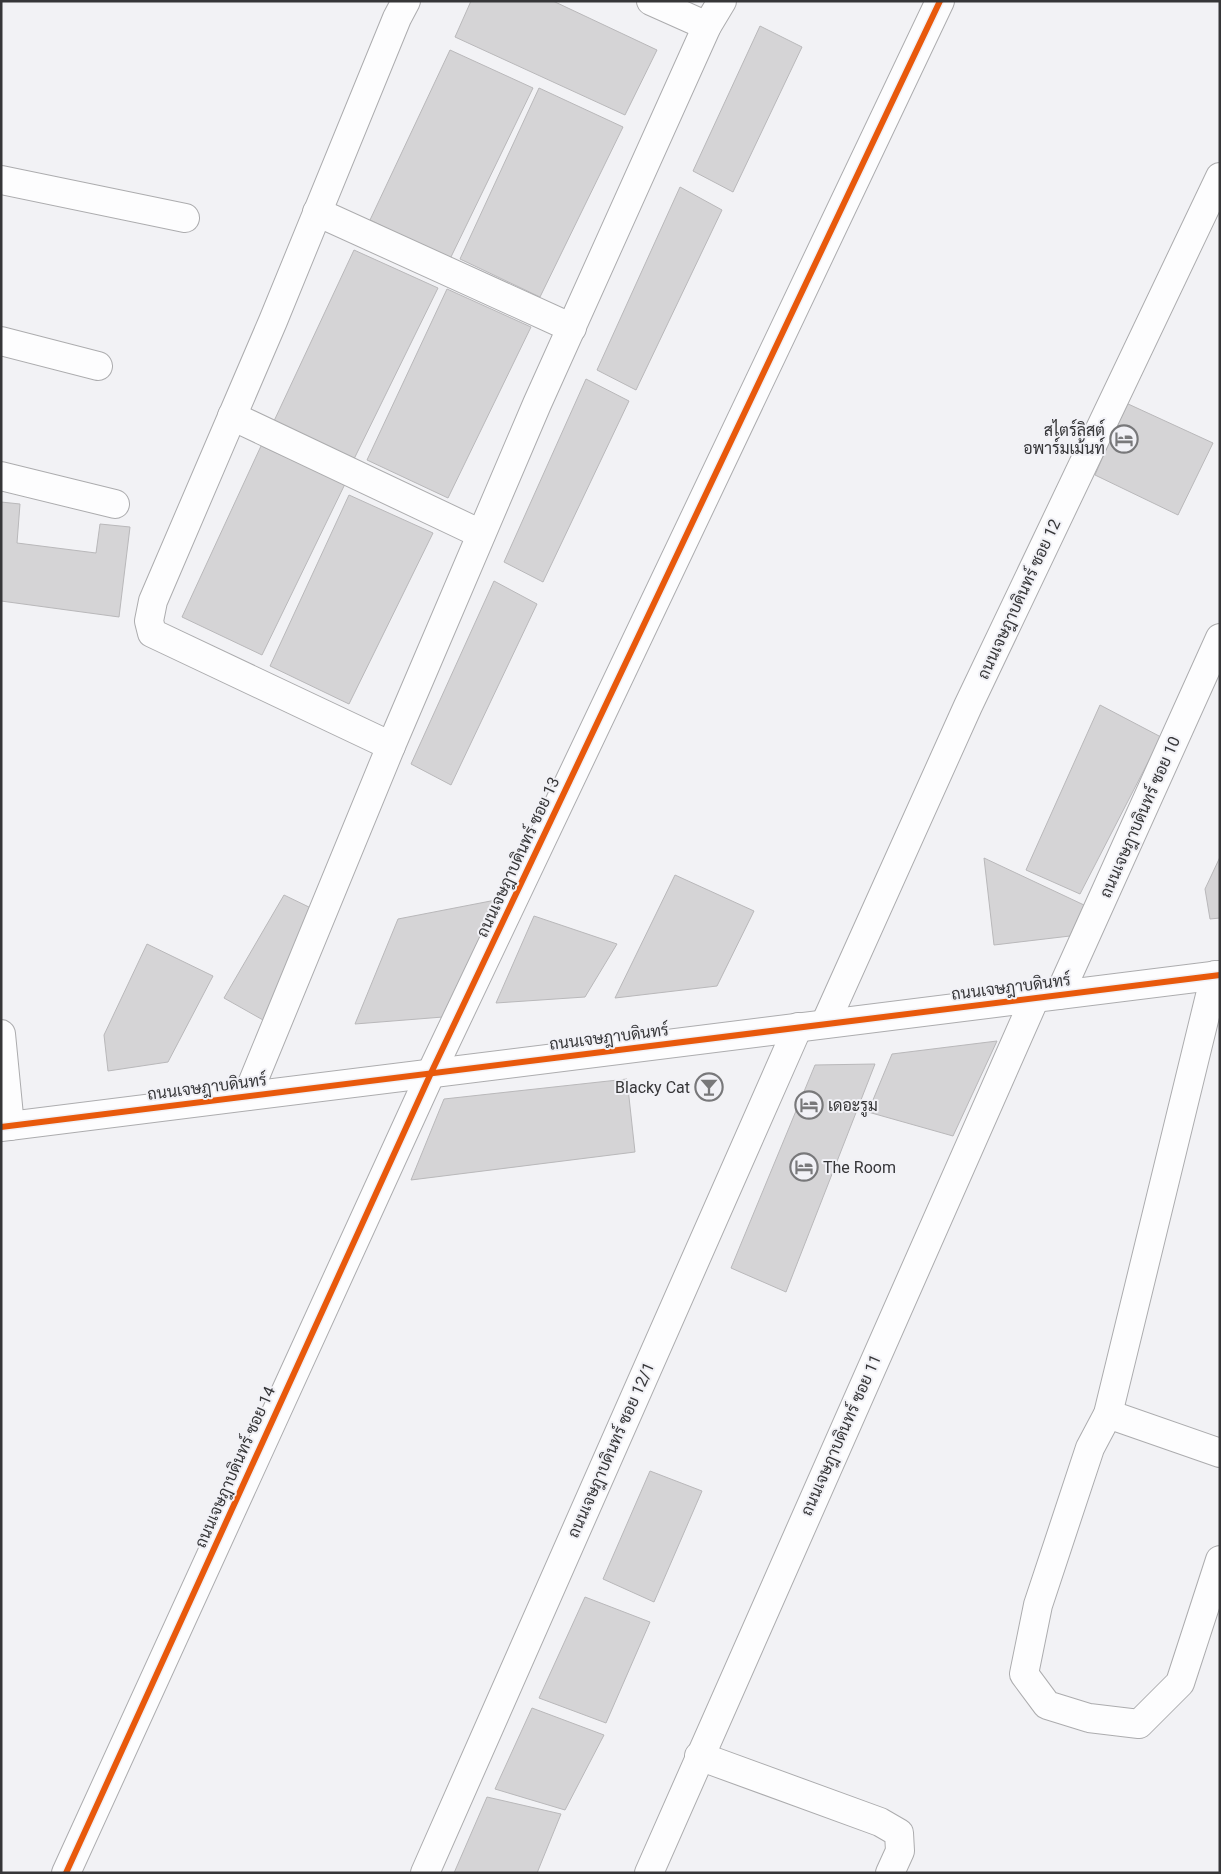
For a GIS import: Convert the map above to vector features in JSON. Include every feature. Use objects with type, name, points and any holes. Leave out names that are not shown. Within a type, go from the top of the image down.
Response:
[{"type":"street","points":[[391,746],[152,633],[149,621],[153,601],[232,416],[396,18],[406,1]]},
{"type":"street","points":[[651,1],[707,26]]},
{"type":"street","points":[[247,1096],[391,746],[482,534],[707,26],[722,1]]},
{"type":"street","name":"ถนนเจษฎาบดินทร์ ซอย 13","points":[[431,1073],[940,1]]},
{"type":"street","name":"ถนนเจษฎาบดินทร์ ซอย 12","points":[[825,1024],[968,706],[1220,177]]},
{"type":"street","points":[[1,180],[185,218]]},
{"type":"street","points":[[317,212],[572,328]]},
{"type":"street","points":[[1,341],[98,366]]},
{"type":"street","points":[[232,416],[482,534]]},
{"type":"street","points":[[1,476],[115,504]]},
{"type":"street","name":"ถนนเจษฎาบดินทร์ ซอย 10","points":[[1047,996],[1220,638]]},
{"type":"street","points":[[1218,975],[1108,1414],[1090,1448],[1038,1605],[1024,1674],[1047,1705],[1089,1718],[1139,1724],[1180,1683],[1220,1560]]},
{"type":"street","name":"ถนนเจษฎาบดินทร์","points":[[6,1126],[1218,975]]},
{"type":"street","name":"ถนนเจษฎาบดินทร์ ซอย 11","points":[[649,1873],[699,1756],[1047,996]]},
{"type":"street","name":"ถนนเจษฎาบดินทร์ ซอย 12/1","points":[[425,1873],[798,1027]]},
{"type":"street","points":[[1,1034],[6,1126]]},
{"type":"street","name":"ถนนเจษฎาบดินทร์ ซอย 14","points":[[66,1873],[431,1073]]},
{"type":"street","points":[[1108,1414],[1220,1453]]},
{"type":"street","points":[[699,1756],[880,1822],[899,1833],[900,1851],[890,1873]]},
{"type":"building","points":[[471,1],[553,1],[657,50],[625,115],[455,37]]},
{"type":"building","points":[[760,26],[802,47],[733,192],[693,171]]},
{"type":"building","points":[[450,50],[533,88],[450,259],[370,220]]},
{"type":"building","points":[[539,88],[623,127],[540,297],[460,259]]},
{"type":"building","points":[[680,187],[722,210],[636,390],[597,370]]},
{"type":"building","points":[[354,250],[438,288],[354,459],[274,421]]},
{"type":"building","points":[[447,289],[531,327],[448,498],[367,460]]},
{"type":"building","points":[[586,379],[629,401],[543,582],[504,562]]},
{"type":"building","points":[[1126,403],[1213,443],[1178,515],[1095,475]]},
{"type":"building","points":[[261,446],[345,484],[262,655],[182,617]]},
{"type":"building","points":[[349,495],[433,533],[349,704],[270,666]]},
{"type":"building","points":[[1,502],[20,504],[17,543],[96,553],[100,524],[130,527],[119,617],[1,601]]},
{"type":"building","points":[[494,581],[537,604],[451,785],[411,764]]},
{"type":"building","points":[[1100,705],[1161,737],[1080,894],[1026,870]]},
{"type":"building","points":[[1220,857],[1220,918],[1210,919],[1205,889]]},
{"type":"building","points":[[984,858],[1084,905],[1070,936],[994,945]]},
{"type":"building","points":[[675,875],[754,911],[717,986],[615,998]]},
{"type":"building","points":[[284,895],[313,909],[263,1020],[224,998]]},
{"type":"building","points":[[501,899],[443,1017],[355,1024],[398,919]]},
{"type":"building","points":[[534,916],[617,944],[585,997],[496,1003]]},
{"type":"building","points":[[147,944],[213,976],[168,1062],[108,1071],[104,1035]]},
{"type":"building","points":[[997,1041],[953,1136],[868,1112],[892,1054]]},
{"type":"building","name":"The Room","points":[[875,1064],[786,1292],[731,1268],[815,1065]]},
{"type":"building","points":[[627,1079],[635,1152],[411,1180],[444,1099]]},
{"type":"building","points":[[650,1471],[702,1491],[654,1602],[603,1579]]},
{"type":"building","points":[[585,1597],[650,1622],[606,1723],[539,1698]]},
{"type":"building","points":[[532,1708],[604,1735],[565,1810],[495,1789]]},
{"type":"building","points":[[487,1797],[561,1814],[537,1873],[454,1873]]},
{"type":"cycle path","points":[[66,1873],[431,1073],[940,1]]},
{"type":"cycle path","points":[[1,1127],[1220,975]]},
{"type":"place","name":"สไตร์ลิสต์ อพาร์มเม้นท์","points":[[1124,439]]},
{"type":"place","name":"Blacky Cat","points":[[709,1087]]},
{"type":"place","name":"เดอะรูม","points":[[809,1105]]},
{"type":"place","name":"The Room","points":[[804,1167]]}]
